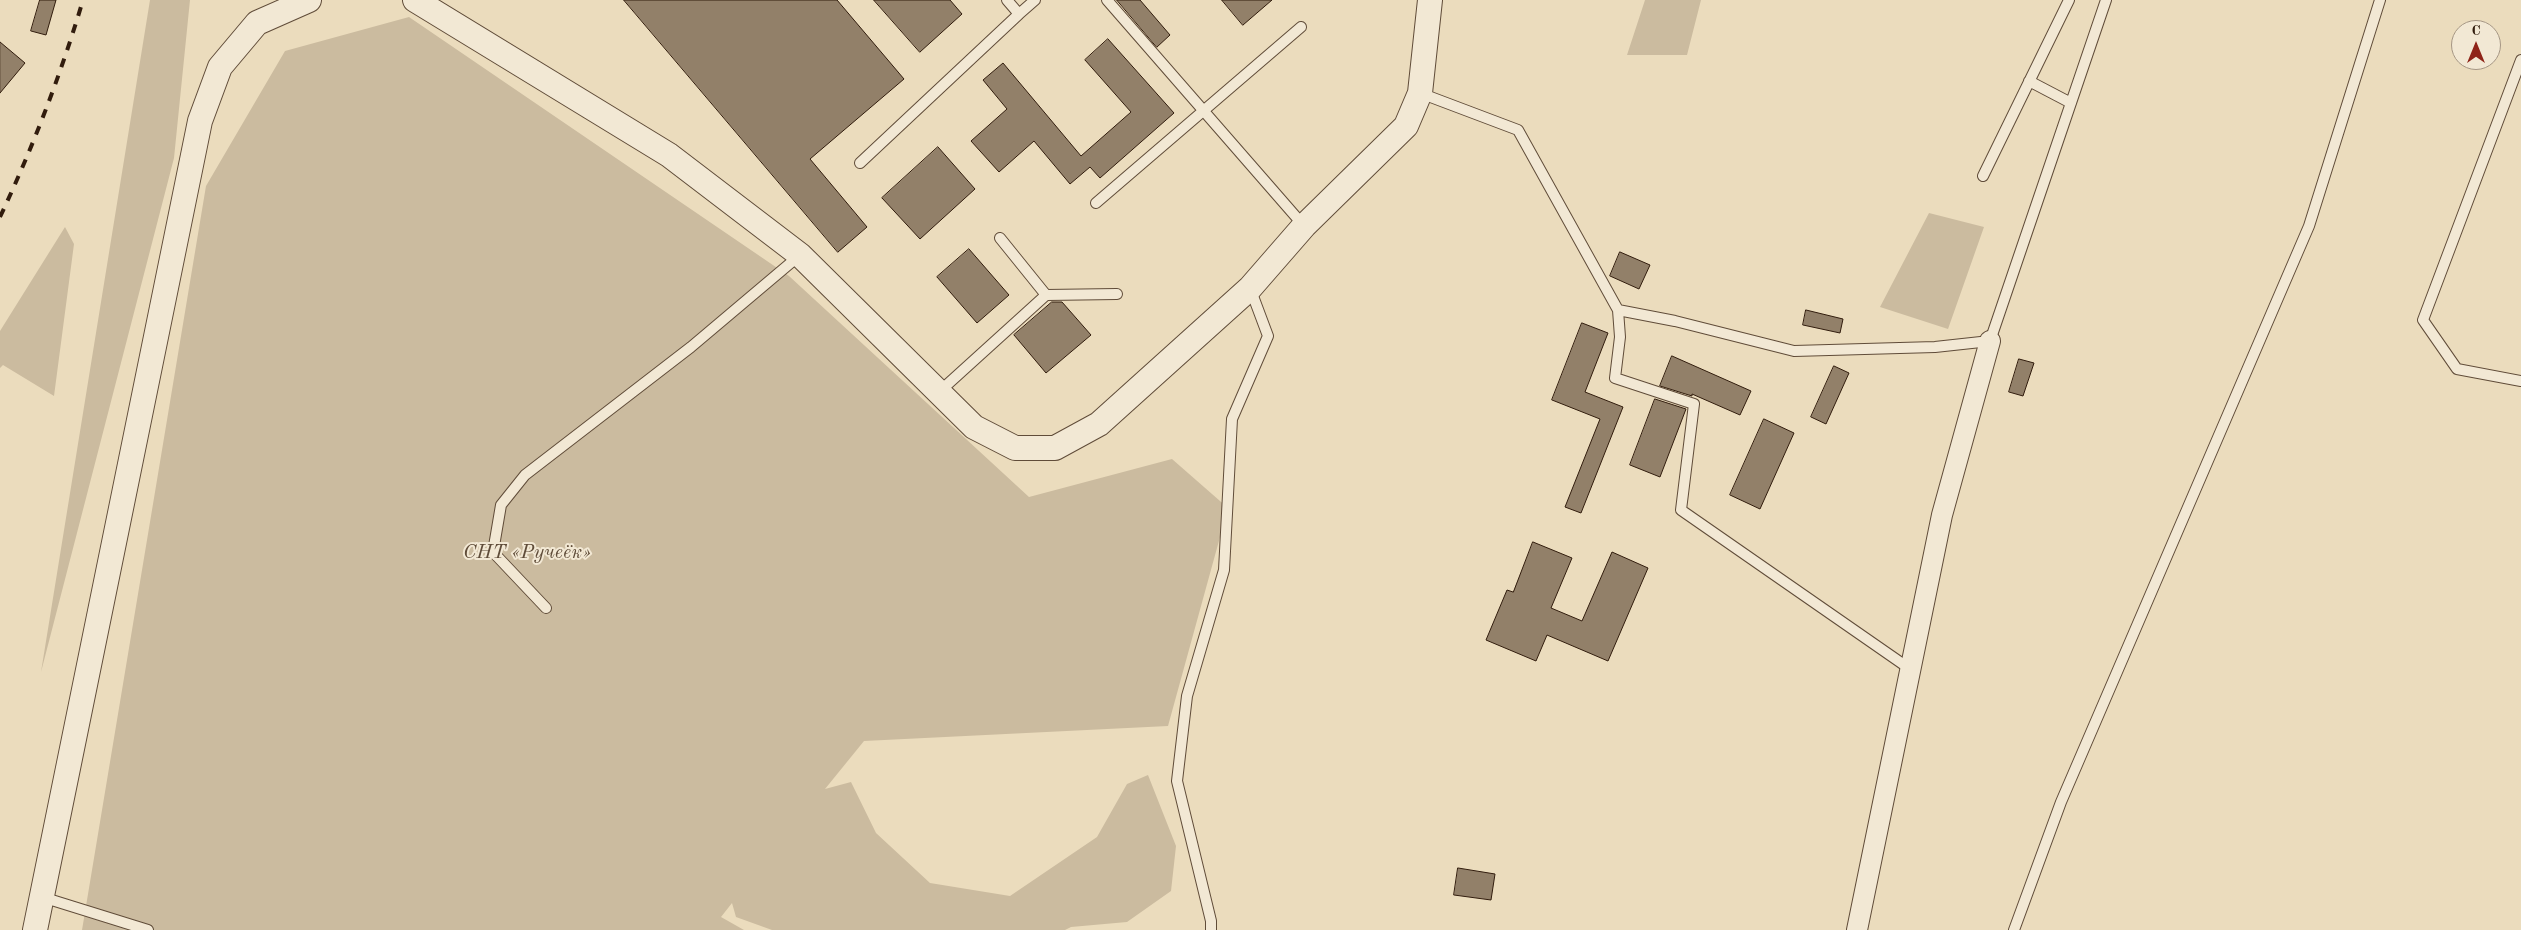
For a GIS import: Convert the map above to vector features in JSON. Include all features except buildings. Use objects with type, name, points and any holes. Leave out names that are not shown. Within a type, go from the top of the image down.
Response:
[{"type":"street","points":[[35,930],[200,121],[220,67],[257,23],[309,0]]},
{"type":"street","points":[[416,0],[669,155],[800,256],[974,427],[1016,448],[1055,448],[1099,424],[1250,288],[1304,226],[1406,126],[1420,93],[1430,0]]},
{"type":"street","points":[[1857,930],[1942,515],[1990,341]]},
{"type":"lane","points":[[1007,0],[1019,14]]},
{"type":"lane","points":[[860,163],[1035,0]]},
{"type":"lane","points":[[1108,0],[1304,226]]},
{"type":"lane","points":[[1983,176],[2070,0]]},
{"type":"lane","points":[[1618,310],[1675,321],[1794,351],[1935,347],[1990,341],[2106,0]]},
{"type":"lane","points":[[2014,930],[2061,802],[2309,226],[2380,0]]},
{"type":"lane","points":[[1096,203],[1301,28]]},
{"type":"lane","points":[[2521,60],[2423,320],[2457,369],[2521,380]]},
{"type":"lane","points":[[2030,82],[2071,103]]},
{"type":"lane","points":[[1420,93],[1518,130],[1618,310],[1620,337],[1615,378],[1694,404],[1681,510],[1910,669]]},
{"type":"lane","points":[[1000,238],[1046,294]]},
{"type":"lane","points":[[546,608],[493,552],[501,505],[525,475],[691,347],[800,256]]},
{"type":"lane","points":[[1211,930],[1212,921],[1177,781],[1187,696],[1224,570],[1232,419],[1268,336],[1250,288]]},
{"type":"lane","points":[[939,392],[1046,294],[1117,294]]},
{"type":"lane","points":[[42,897],[148,930]]},
{"type":"green space","points":[[150,0],[190,0],[174,158],[41,672]]},
{"type":"green space","points":[[1645,0],[1701,0],[1687,55],[1627,55]]},
{"type":"green space","name":"СНТ «Ручеёк»","points":[[409,17],[789,276],[1029,497],[1172,459],[1228,508],[1168,726],[864,741],[825,789],[851,782],[876,833],[930,883],[1010,896],[1097,837],[1127,784],[1148,775],[1176,846],[1171,891],[1127,922],[1071,927],[1065,930],[772,930],[736,917],[732,903],[721,917],[744,930],[82,930],[206,186],[285,51]]},
{"type":"green space","points":[[1929,213],[1984,227],[1948,329],[1880,307]]},
{"type":"green space","points":[[65,227],[74,244],[54,396],[3,365],[0,368],[0,331]]},
{"type":"railway","points":[[0,217],[46,110],[83,0]]}]
